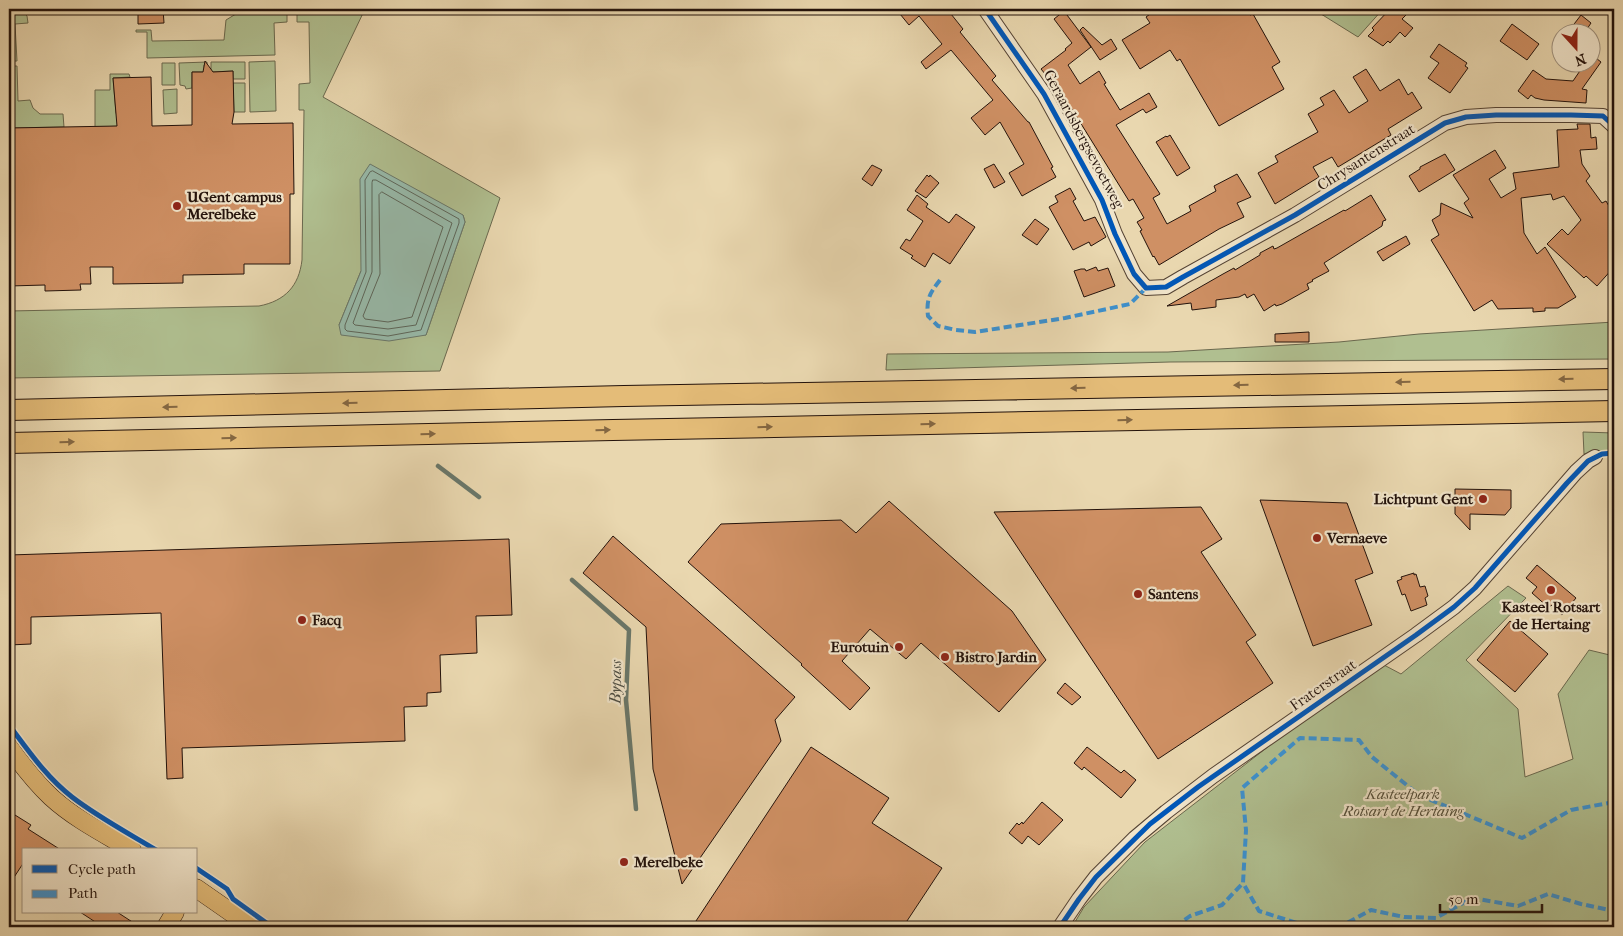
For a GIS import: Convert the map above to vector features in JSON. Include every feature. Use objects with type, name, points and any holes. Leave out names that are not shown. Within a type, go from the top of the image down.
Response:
[{"type":"highway","points":[[9,410],[624,396],[1614,379]]},
{"type":"highway","points":[[12,444],[613,430],[1614,411]]},
{"type":"main road","points":[[9,747],[24,769],[52,798],[129,848]]},
{"type":"main road","points":[[198,889],[252,927]]},
{"type":"main road","points":[[166,927],[174,914]]},
{"type":"street","name":"Geraardsbergsevoetweg","points":[[986,9],[1044,94],[1102,200],[1115,234],[1134,274],[1146,288]]},
{"type":"street","name":"Chrysantenstraat","points":[[1146,288],[1166,286],[1183,277],[1295,215],[1445,123],[1466,117],[1496,115],[1571,115],[1603,116],[1614,126]]},
{"type":"street","name":"Fraterstraat","points":[[1060,927],[1079,898],[1096,877],[1171,807],[1454,608],[1475,588],[1576,472],[1594,457]]},
{"type":"green space","points":[[9,9],[21,9],[27,16],[28,23],[15,24],[17,61],[9,61]]},
{"type":"green space","points":[[244,9],[287,9],[287,22],[274,23],[275,55],[147,58],[147,32],[136,32],[136,30],[151,30],[152,41],[224,40],[226,20]]},
{"type":"green space","points":[[297,9],[365,9],[323,97],[500,198],[440,371],[9,378],[9,311],[259,306],[268,304],[283,296],[294,285],[302,260],[304,110],[299,110],[299,84],[310,83],[309,22],[297,22]],"holes":[[[463,215],[465,222],[426,335],[339,325],[361,271]]]},
{"type":"green space","points":[[1313,9],[1383,9],[1358,37]]},
{"type":"green space","points":[[275,61],[276,111],[250,112],[249,62]]},
{"type":"green space","points":[[207,62],[204,65],[204,72],[192,72],[192,88],[186,89],[185,86],[180,85],[179,63]]},
{"type":"green space","points":[[211,62],[245,62],[245,79],[233,79],[233,71],[211,72]]},
{"type":"green space","points":[[162,63],[175,63],[175,85],[162,85]]},
{"type":"green space","points":[[9,66],[17,66],[18,101],[30,100],[33,108],[40,114],[63,114],[64,127],[9,128]]},
{"type":"green space","points":[[110,74],[129,74],[130,77],[113,78],[116,113],[124,126],[95,127],[95,90],[110,90]]},
{"type":"green space","points":[[233,83],[245,83],[245,112],[234,112]]},
{"type":"green space","points":[[177,89],[177,113],[164,114],[163,90]]},
{"type":"green space","points":[[1614,322],[1614,359],[1170,362],[886,370],[887,354],[1168,352]]},
{"type":"green space","points":[[1583,432],[1614,433],[1614,454],[1584,454]]},
{"type":"green space","name":"Kasteelpark Rotsart de Hertaing","points":[[1508,586],[1526,598],[1466,660],[1518,709],[1525,777],[1573,759],[1558,694],[1589,650],[1614,656],[1614,927],[1072,927],[1084,907],[1145,842],[1286,731],[1384,665],[1401,674]]},
{"type":"water","points":[[370,164],[463,215],[465,222],[426,335],[389,341],[341,335],[339,325],[361,271],[360,179]]},
{"type":"building","points":[[138,9],[163,9],[164,23],[138,24]]},
{"type":"building","points":[[905,9],[947,9],[963,29],[960,32],[996,76],[992,80],[1029,122],[1053,167],[1051,168],[1056,177],[1022,196],[1009,173],[1024,164],[1000,122],[985,135],[971,118],[993,100],[951,50],[926,69],[921,62],[942,44],[919,16],[909,25],[900,14]]},
{"type":"building","points":[[1157,9],[1245,9],[1250,15],[1253,14],[1280,62],[1272,67],[1284,89],[1219,126],[1180,59],[1177,61],[1170,50],[1140,69],[1122,40],[1150,23],[1146,17]]},
{"type":"building","points":[[1390,9],[1412,9],[1402,19],[1413,28],[1405,37],[1400,32],[1390,43],[1388,41],[1383,46],[1368,36],[1374,30],[1372,28]]},
{"type":"building","points":[[1064,11],[1091,47],[1068,65],[1080,84],[1099,71],[1106,83],[1104,84],[1120,110],[1149,93],[1157,107],[1146,113],[1143,109],[1116,125],[1160,194],[1153,198],[1167,224],[1191,211],[1189,206],[1216,191],[1214,186],[1237,174],[1251,197],[1237,203],[1244,217],[1219,229],[1159,265],[1140,231],[1142,230],[1137,222],[1144,218],[1133,199],[1129,201],[1052,77],[1050,80],[1041,69],[1066,50],[1072,43],[1054,19]]},
{"type":"building","points":[[1581,15],[1590,22],[1576,22]]},
{"type":"building","points":[[1512,24],[1539,44],[1527,60],[1500,41]]},
{"type":"building","points":[[1083,27],[1102,45],[1111,39],[1117,49],[1100,60],[1080,30]]},
{"type":"building","points":[[1439,44],[1467,63],[1465,66],[1468,68],[1450,93],[1428,78],[1439,63],[1430,57]]},
{"type":"building","points":[[205,61],[213,72],[233,71],[234,112],[232,124],[293,123],[294,194],[290,194],[290,264],[244,264],[244,274],[183,275],[183,283],[113,284],[113,267],[90,267],[91,284],[80,284],[81,290],[45,291],[45,285],[9,286],[9,128],[117,126],[113,78],[151,77],[152,126],[192,125],[192,72],[203,72]]},
{"type":"building","points":[[1366,69],[1380,91],[1399,79],[1408,95],[1412,92],[1422,108],[1388,129],[1391,135],[1338,167],[1332,157],[1313,167],[1319,177],[1275,204],[1258,173],[1278,162],[1275,156],[1318,132],[1308,114],[1324,105],[1320,98],[1334,90],[1349,113],[1368,101],[1353,77]]},
{"type":"building","points":[[1533,70],[1546,79],[1573,81],[1579,72],[1594,72],[1582,89],[1587,90],[1586,103],[1544,100],[1531,95],[1528,99],[1518,91]]},
{"type":"building","points":[[1577,124],[1590,124],[1591,138],[1596,137],[1597,149],[1580,150],[1582,164],[1590,176],[1586,181],[1602,203],[1606,201],[1614,215],[1614,267],[1597,286],[1586,276],[1584,278],[1547,244],[1562,229],[1568,235],[1581,220],[1564,196],[1553,200],[1551,194],[1521,198],[1524,233],[1537,254],[1545,247],[1576,297],[1558,308],[1545,308],[1545,311],[1533,312],[1533,308],[1498,309],[1492,300],[1474,311],[1431,240],[1439,235],[1432,220],[1440,215],[1441,203],[1473,218],[1464,203],[1469,199],[1453,175],[1495,150],[1506,168],[1489,179],[1501,198],[1516,189],[1513,173],[1559,167],[1557,130],[1578,129]]},
{"type":"building","points":[[1170,135],[1190,168],[1177,176],[1156,142]]},
{"type":"building","points":[[1445,154],[1455,170],[1419,192],[1409,176],[1420,169],[1420,167]]},
{"type":"building","points":[[994,164],[1005,182],[994,188],[984,169]]},
{"type":"building","points":[[872,165],[882,170],[872,186],[862,179]]},
{"type":"building","points":[[927,175],[929,177],[930,175],[939,183],[926,198],[915,191]]},
{"type":"building","points":[[1070,188],[1076,199],[1073,201],[1084,221],[1095,217],[1106,237],[1091,246],[1089,242],[1073,250],[1049,207],[1058,202],[1055,196]]},
{"type":"building","points":[[917,195],[928,204],[926,207],[949,223],[956,214],[975,227],[950,264],[933,253],[925,267],[900,248],[906,239],[910,241],[923,221],[907,210]]},
{"type":"building","points":[[1371,195],[1386,220],[1383,221],[1382,226],[1324,263],[1329,271],[1307,284],[1309,289],[1282,304],[1276,306],[1275,304],[1264,311],[1254,294],[1247,298],[1245,294],[1239,297],[1216,300],[1216,307],[1192,310],[1191,303],[1167,306],[1234,268],[1235,270],[1260,255],[1260,253],[1273,246],[1274,249],[1277,248]]},
{"type":"building","points":[[1035,219],[1049,229],[1037,245],[1022,235]]},
{"type":"building","points":[[1406,236],[1410,244],[1383,261],[1377,252]]},
{"type":"building","points":[[1096,267],[1098,271],[1108,268],[1115,286],[1084,297],[1074,271],[1085,269],[1086,271]]},
{"type":"building","points":[[1309,332],[1309,342],[1275,342],[1275,334]]},
{"type":"building","name":"Lichtpunt Gent","points":[[1455,489],[1511,490],[1511,508],[1505,515],[1470,514],[1470,530],[1455,514]]},
{"type":"building","name":"Vernaeve","points":[[1260,500],[1347,503],[1373,573],[1355,580],[1372,625],[1313,646]]},
{"type":"building","points":[[889,501],[1012,611],[1046,660],[999,712],[921,643],[906,659],[870,629],[842,661],[870,688],[850,710],[802,664],[688,562],[721,524],[841,520],[856,533]]},
{"type":"building","name":"Santens","points":[[1201,507],[1222,539],[1201,552],[1256,635],[1246,642],[1273,683],[1158,759],[994,512]]},
{"type":"building","points":[[613,536],[795,697],[775,720],[781,741],[682,884],[653,769],[646,627],[583,573]]},
{"type":"building","points":[[509,539],[512,615],[476,616],[477,653],[440,655],[441,692],[427,693],[427,706],[404,707],[405,741],[182,748],[183,778],[167,779],[161,613],[31,617],[31,644],[9,645],[9,555]]},
{"type":"building","name":"Kasteel Rotsart de Hertaing","points":[[1537,565],[1576,598],[1562,615],[1551,605],[1549,608],[1532,593],[1537,587],[1526,578]]},
{"type":"building","points":[[1414,573],[1420,587],[1425,586],[1428,596],[1425,598],[1427,605],[1411,611],[1405,594],[1402,595],[1397,581],[1402,579],[1401,577]]},
{"type":"building","points":[[1510,621],[1548,654],[1515,692],[1477,660]]},
{"type":"building","points":[[1065,683],[1081,697],[1072,705],[1057,693]]},
{"type":"building","points":[[811,747],[889,798],[872,823],[942,868],[903,927],[692,927]]},
{"type":"building","points":[[1087,747],[1121,773],[1124,770],[1136,780],[1121,798],[1084,767],[1082,770],[1074,763]]},
{"type":"building","points":[[1042,802],[1063,820],[1039,845],[1028,836],[1022,844],[1009,833],[1017,823],[1019,825],[1022,822],[1023,824]]},
{"type":"building","points":[[15,815],[31,825],[28,829],[58,848],[22,848],[22,865],[9,885],[9,826]]},
{"type":"building","points":[[83,914],[120,914],[140,927],[103,927]]},
{"type":"waterway","name":"Bypass","points":[[438,466],[479,497]]},
{"type":"waterway","name":"Bypass","points":[[572,580],[629,630],[626,700],[636,809]]},
{"type":"marked path","points":[[940,280],[929,296],[928,316],[938,326],[975,332],[1065,318],[1130,304],[1146,288]]},
{"type":"marked path","points":[[1614,802],[1571,810],[1522,838],[1419,795],[1372,757],[1359,740],[1300,738],[1242,788],[1246,830],[1243,883],[1259,911],[1300,924],[1328,926],[1347,923],[1371,910],[1404,917],[1436,918],[1472,898],[1518,906],[1548,894],[1614,911]]},
{"type":"marked path","points":[[1175,927],[1190,916],[1222,905],[1243,883]]},
{"type":"cycle path","points":[[985,9],[1044,94],[1102,200],[1115,234],[1134,274],[1146,288],[1166,287],[1295,215],[1445,123],[1466,117],[1496,115],[1571,115],[1603,116],[1614,126]]},
{"type":"cycle path","points":[[1060,927],[1096,877],[1150,824],[1198,787],[1454,607],[1475,588],[1588,461],[1602,454],[1614,453]]},
{"type":"cycle path","points":[[9,725],[38,763],[72,797],[113,825],[153,848]]},
{"type":"cycle path","points":[[198,869],[227,889],[233,899],[272,927]]},
{"type":"place","name":"UGent campus Merelbeke","points":[[177,206]]},
{"type":"place","name":"Lichtpunt Gent","points":[[1483,499]]},
{"type":"place","name":"Vernaeve","points":[[1317,538]]},
{"type":"place","name":"Kasteel Rotsart de Hertaing","points":[[1551,590]]},
{"type":"place","name":"Santens","points":[[1138,594]]},
{"type":"place","name":"Facq","points":[[302,620]]},
{"type":"place","name":"Eurotuin","points":[[899,647]]},
{"type":"place","name":"Bistro Jardin","points":[[945,657]]},
{"type":"place","name":"Merelbeke","points":[[624,862]]}]
